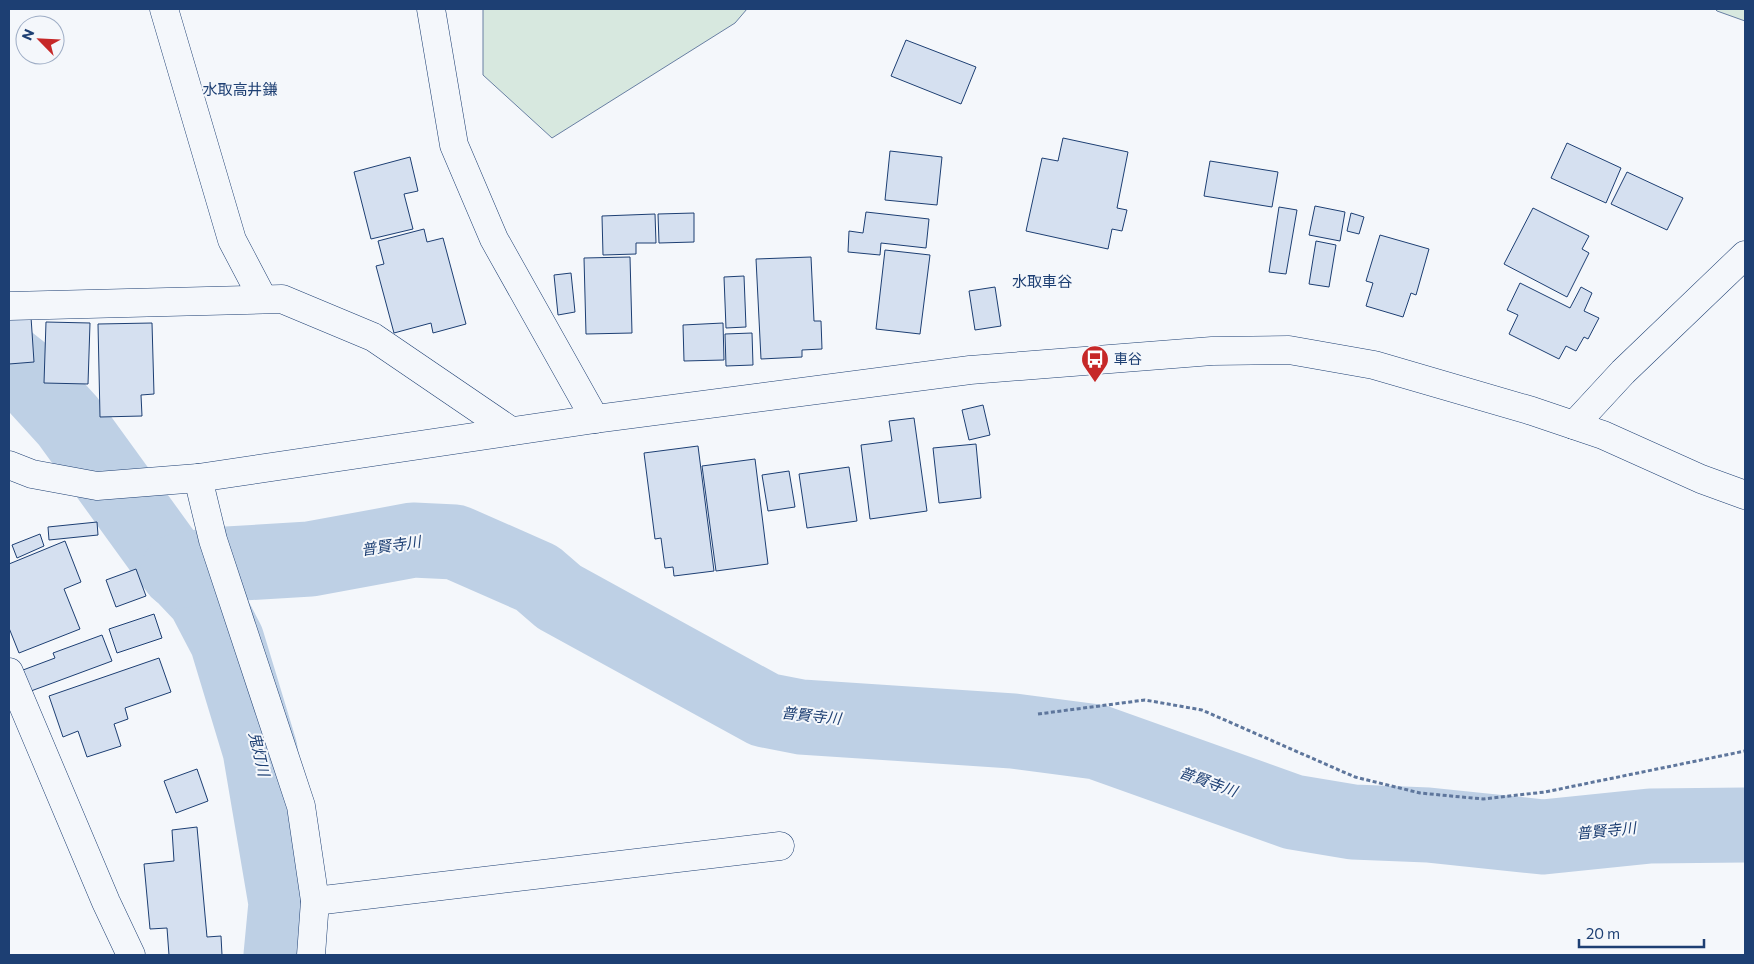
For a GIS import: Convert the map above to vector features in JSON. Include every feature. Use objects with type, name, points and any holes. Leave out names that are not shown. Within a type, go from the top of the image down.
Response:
[{"type":"street","points":[[164,9],[232,240],[263,299]]},
{"type":"street","points":[[431,9],[454,145],[494,239],[595,419]]},
{"type":"street","points":[[1574,425],[1623,372],[1745,255]]},
{"type":"street","points":[[9,306],[282,299],[373,337],[511,431]]},
{"type":"street","points":[[9,465],[32,474],[97,486],[198,478],[595,419],[970,370],[1212,351],[1289,350],[1374,365],[1574,425],[1603,435],[1701,479],[1745,495]]},
{"type":"street","points":[[198,478],[212,540],[301,806],[315,901],[311,955]]},
{"type":"street","points":[[9,672],[106,902],[131,955]]},
{"type":"street","points":[[315,901],[780,846]]},
{"type":"path","points":[[1038,714],[1145,700],[1202,710],[1355,777],[1420,793],[1483,799],[1545,792],[1745,751]]},
{"type":"shaded area","points":[[483,9],[747,9],[735,23],[552,138],[483,75]]},
{"type":"shaded area","points":[[1715,9],[1745,9],[1745,21],[1717,11]]},
{"type":"building","points":[[906,40],[976,67],[961,104],[891,76]]},
{"type":"building","points":[[1063,138],[1128,152],[1117,208],[1127,210],[1122,231],[1112,229],[1108,249],[1026,231],[1042,158],[1058,161]]},
{"type":"building","points":[[1567,143],[1621,168],[1606,203],[1551,178]]},
{"type":"building","points":[[890,151],[942,157],[937,205],[885,200]]},
{"type":"building","points":[[410,157],[418,191],[404,194],[413,229],[371,239],[354,172]]},
{"type":"building","points":[[1210,161],[1278,172],[1272,207],[1204,196]]},
{"type":"building","points":[[1627,172],[1683,198],[1667,230],[1611,204]]},
{"type":"building","points":[[1315,206],[1345,212],[1340,241],[1309,235]]},
{"type":"building","points":[[1279,207],[1297,210],[1286,274],[1269,272]]},
{"type":"building","points":[[1533,208],[1589,236],[1582,249],[1589,253],[1567,297],[1504,264]]},
{"type":"building","points":[[866,212],[929,219],[926,248],[881,243],[880,255],[848,252],[849,231],[863,233]]},
{"type":"building","points":[[694,213],[694,242],[659,243],[658,214]]},
{"type":"building","points":[[1351,213],[1364,217],[1359,234],[1347,231]]},
{"type":"building","points":[[655,214],[656,243],[636,243],[636,254],[603,255],[602,216]]},
{"type":"building","points":[[424,229],[427,242],[443,238],[466,324],[433,333],[431,323],[394,333],[376,266],[384,264],[378,241]]},
{"type":"building","points":[[1380,235],[1429,249],[1416,295],[1411,293],[1403,317],[1366,306],[1373,283],[1366,281]]},
{"type":"building","points":[[1316,241],[1336,245],[1329,287],[1309,284]]},
{"type":"building","points":[[885,250],[930,255],[920,334],[876,329]]},
{"type":"building","points":[[630,257],[632,333],[586,334],[584,258]]},
{"type":"building","points":[[811,257],[814,321],[821,321],[822,349],[802,350],[802,357],[761,359],[756,259]]},
{"type":"building","points":[[571,273],[575,312],[558,315],[554,275]]},
{"type":"building","points":[[744,276],[746,327],[726,328],[724,277]]},
{"type":"building","points":[[1520,283],[1570,308],[1581,287],[1592,293],[1584,311],[1599,318],[1588,339],[1584,337],[1576,351],[1566,346],[1559,359],[1509,334],[1518,315],[1507,310]]},
{"type":"building","points":[[995,287],[1001,326],[975,330],[969,291]]},
{"type":"building","points":[[31,317],[34,362],[9,364],[9,318]]},
{"type":"building","points":[[46,322],[90,323],[88,384],[44,383]]},
{"type":"building","points":[[152,323],[154,394],[141,395],[142,416],[100,417],[98,324]]},
{"type":"building","points":[[723,323],[724,360],[684,361],[683,325]]},
{"type":"building","points":[[752,333],[753,365],[726,366],[725,334]]},
{"type":"building","points":[[983,405],[990,435],[969,440],[962,410]]},
{"type":"building","points":[[914,418],[927,511],[870,519],[861,445],[892,441],[889,421]]},
{"type":"building","points":[[976,444],[981,498],[939,503],[933,448]]},
{"type":"building","points":[[698,446],[714,571],[674,576],[673,567],[665,568],[661,538],[655,539],[644,453]]},
{"type":"building","points":[[755,459],[768,564],[716,571],[702,466]]},
{"type":"building","points":[[849,467],[857,521],[807,528],[799,474]]},
{"type":"building","points":[[789,471],[795,507],[768,511],[762,475]]},
{"type":"building","points":[[97,522],[98,535],[49,540],[48,527]]},
{"type":"building","points":[[40,534],[44,546],[17,558],[12,545]]},
{"type":"building","points":[[65,541],[81,582],[64,589],[80,629],[19,653],[9,628],[9,564]]},
{"type":"building","points":[[136,569],[146,596],[116,607],[106,580]]},
{"type":"building","points":[[154,614],[162,638],[117,653],[109,629]]},
{"type":"building","points":[[102,635],[112,661],[31,691],[23,670],[55,658],[53,653]]},
{"type":"building","points":[[159,658],[171,692],[125,708],[128,719],[114,724],[121,746],[87,757],[78,731],[63,737],[49,696]]},
{"type":"building","points":[[197,769],[208,801],[176,813],[164,781]]},
{"type":"building","points":[[197,827],[207,937],[221,936],[222,955],[169,955],[167,928],[150,929],[144,864],[174,861],[172,830]]},
{"type":"waterway","name":"鬼灯川","points":[[9,362],[28,377],[68,421],[168,559],[204,597],[227,641],[260,750],[286,903],[281,955]]},
{"type":"waterway","name":"普賢寺川","points":[[178,571],[210,565],[310,559],[413,540],[455,542],[537,578],[559,597],[765,710],[801,717],[1013,731],[1097,742],[1293,812],[1353,822],[1428,825],[1543,837],[1650,826],[1745,825]]},
{"type":"place","name":"車谷","points":[[1095,383]]},
{"type":"district","name":"水取高井鎌","points":[[240,90]]},
{"type":"district","name":"水取車谷","points":[[1042,282]]}]
